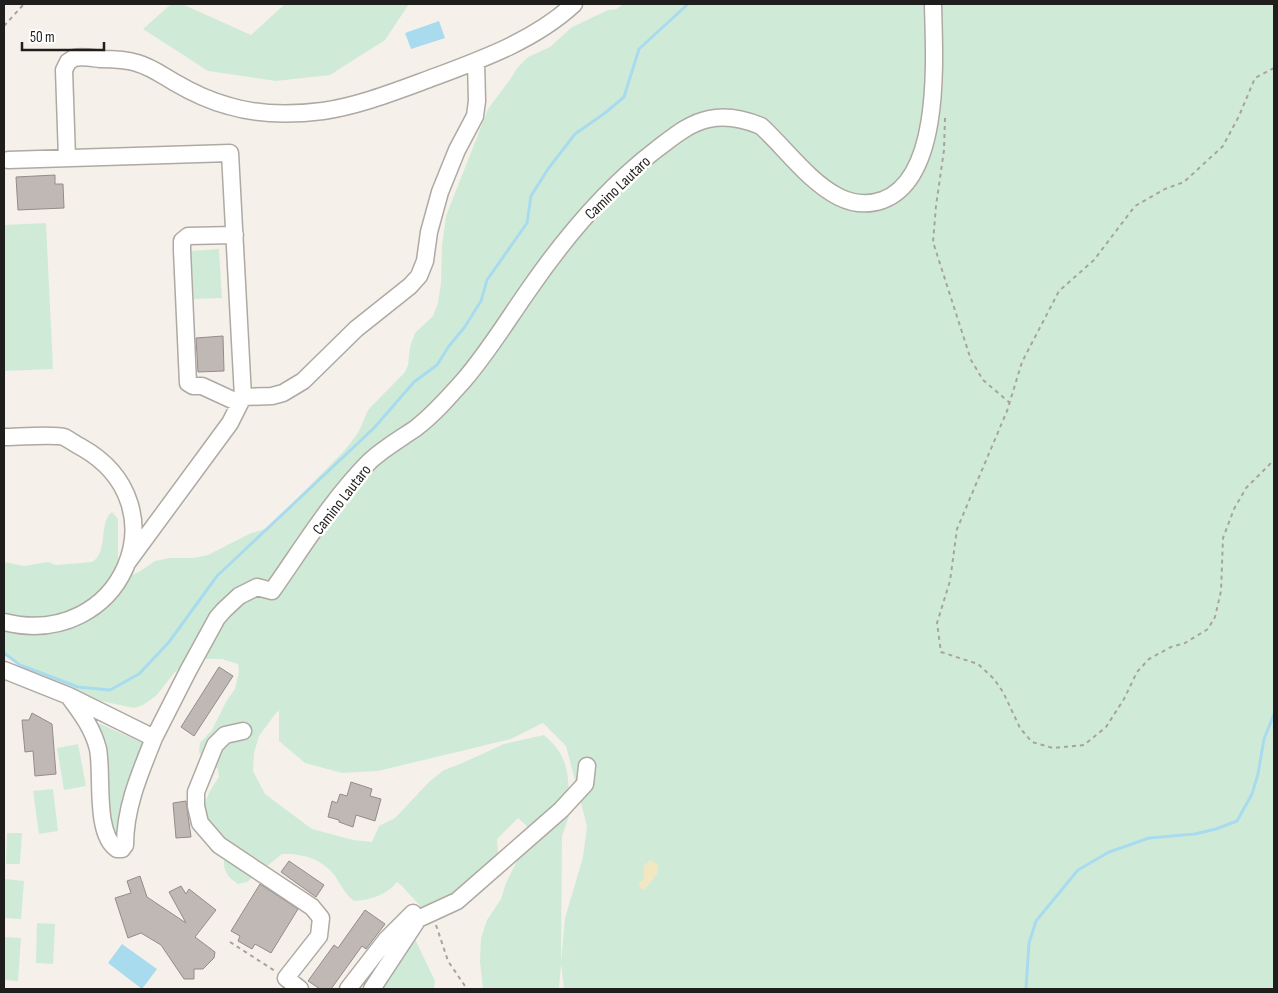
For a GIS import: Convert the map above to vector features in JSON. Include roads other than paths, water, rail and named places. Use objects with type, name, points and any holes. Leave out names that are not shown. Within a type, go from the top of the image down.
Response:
[{"type":"lane","points":[[67,158],[64,70],[68,62],[77,57],[136,62],[158,71],[187,89],[217,102],[259,112],[288,114],[322,111],[359,104],[476,62],[531,35],[553,21],[574,4]]},
{"type":"lane","name":"Camino Lautaro","points":[[154,738],[217,618],[239,596],[257,587],[272,591],[334,503],[358,474],[387,447],[431,415],[464,380],[494,342],[550,260],[587,214],[628,173],[682,130],[699,122],[717,118],[739,118],[750,121],[761,126],[816,181],[838,196],[853,202],[869,203],[885,199],[900,190],[914,168],[925,141],[930,122],[934,88],[933,4]]},
{"type":"lane","points":[[235,235],[188,236],[182,241],[188,383],[241,400],[272,396],[303,382],[356,330],[410,286],[419,276],[425,261],[429,232],[440,192],[457,150],[475,116],[477,100],[476,62]]},
{"type":"lane","points":[[8,160],[230,152],[241,400],[230,424],[127,563]]},
{"type":"lane","points":[[4,437],[63,437],[92,453],[102,461],[118,480],[128,502],[132,520],[133,539],[127,563],[120,579],[109,594],[81,616],[46,626],[4,622]]},
{"type":"lane","points":[[4,670],[69,696],[154,738],[131,796],[125,831],[125,845],[122,849],[117,850],[113,846],[105,831],[101,809],[98,750],[92,729],[69,696]]},
{"type":"lane","points":[[243,731],[225,735],[215,745],[198,785],[196,806],[200,823],[219,845],[312,907],[321,918],[319,936],[286,978],[300,989]]},
{"type":"lane","points":[[348,989],[386,940],[420,916],[457,901],[561,810],[585,784],[586,766]]},
{"type":"lane","points":[[372,989],[420,916]]},
{"type":"water","points":[[439,21],[445,38],[411,49],[405,33]]},
{"type":"water","points":[[122,944],[157,969],[142,989],[108,963]]},
{"type":"waterway","points":[[4,653],[20,665],[78,687],[110,690],[139,674],[169,642],[217,576],[374,428],[414,382],[437,365],[481,301],[487,280],[527,223],[531,196],[548,169],[575,134],[624,97],[639,49],[688,4]]},
{"type":"waterway","points":[[1026,989],[1029,943],[1036,921],[1078,870],[1109,852],[1149,838],[1195,834],[1237,821],[1252,794],[1258,774],[1264,739],[1274,714]]}]
